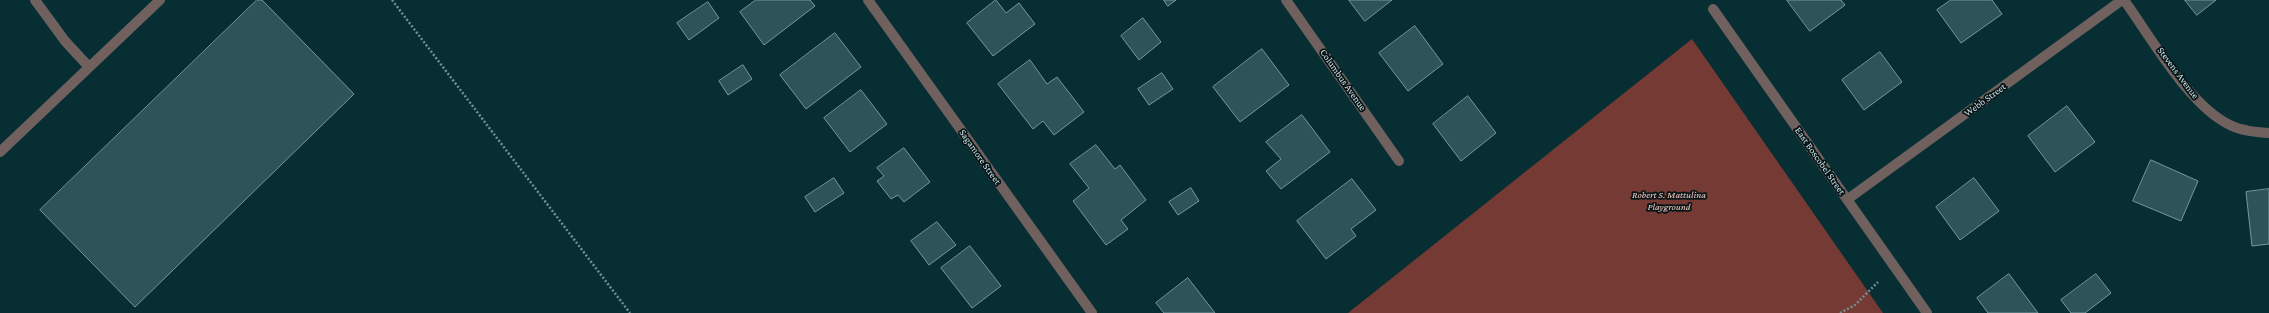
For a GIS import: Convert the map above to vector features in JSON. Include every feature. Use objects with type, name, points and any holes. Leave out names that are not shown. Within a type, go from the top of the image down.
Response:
[{"type":"street","points":[[34,0],[65,41],[89,67]]},
{"type":"street","points":[[0,152],[160,0]]},
{"type":"street","name":"Sagamore Street","points":[[868,0],[1092,313]]},
{"type":"street","name":"Columbus Avenue","points":[[1286,0],[1399,161]]},
{"type":"street","name":"Stevens Avenue","points":[[2123,0],[2184,84],[2213,115],[2231,126],[2250,132],[2269,133]]},
{"type":"street","name":"Webb Street","points":[[1848,199],[2123,0]]},
{"type":"street","name":"East Boscobel Street","points":[[1713,9],[1927,313]]},
{"type":"path","points":[[392,0],[630,313]]},
{"type":"path","points":[[1840,313],[1855,305],[1878,284],[1887,257]]},
{"type":"green space","name":"Robert S. Mattulina Playground","points":[[1692,39],[1883,313],[1348,313]]},
{"type":"building","points":[[257,0],[262,0],[354,94],[135,307],[40,210]]},
{"type":"building","points":[[756,0],[810,0],[815,6],[764,45],[740,12]]},
{"type":"building","points":[[996,0],[1006,13],[1019,3],[1035,24],[993,56],[967,23]]},
{"type":"building","points":[[1164,0],[1176,0],[1168,6]]},
{"type":"building","points":[[1349,0],[1392,0],[1365,21]]},
{"type":"building","points":[[1787,0],[1841,0],[1845,5],[1810,31]]},
{"type":"building","points":[[1951,0],[1992,0],[2002,14],[1961,43],[1937,10]]},
{"type":"building","points":[[2185,0],[2216,0],[2197,15]]},
{"type":"building","points":[[708,2],[719,18],[689,40],[677,23]]},
{"type":"building","points":[[1143,18],[1161,42],[1139,60],[1121,36]]},
{"type":"building","points":[[1415,26],[1443,64],[1408,91],[1379,53]]},
{"type":"building","points":[[835,33],[861,67],[806,109],[780,75]]},
{"type":"building","points":[[1262,49],[1289,85],[1240,122],[1213,87]]},
{"type":"building","points":[[1880,52],[1902,82],[1864,110],[1842,80]]},
{"type":"building","points":[[1030,60],[1047,84],[1057,77],[1084,112],[1054,135],[1043,121],[1033,129],[998,84]]},
{"type":"building","points":[[743,65],[752,79],[728,95],[719,81]]},
{"type":"building","points":[[1162,73],[1173,89],[1149,105],[1138,89]]},
{"type":"building","points":[[861,90],[887,124],[850,152],[824,118]]},
{"type":"building","points":[[1468,96],[1496,133],[1461,161],[1433,124]]},
{"type":"building","points":[[2067,106],[2095,142],[2055,172],[2028,136]]},
{"type":"building","points":[[1302,115],[1330,152],[1281,189],[1266,171],[1281,159],[1266,142]]},
{"type":"building","points":[[1096,145],[1115,169],[1120,165],[1146,200],[1121,220],[1128,229],[1106,245],[1073,201],[1089,188],[1070,164]]},
{"type":"building","points":[[904,148],[930,182],[904,202],[898,195],[891,199],[877,181],[884,176],[877,168]]},
{"type":"building","points":[[2151,160],[2198,181],[2181,221],[2133,201]]},
{"type":"building","points":[[834,178],[844,193],[815,212],[805,197]]},
{"type":"building","points":[[1974,178],[1999,211],[1960,240],[1936,207]]},
{"type":"building","points":[[1352,179],[1376,210],[1351,229],[1356,236],[1326,259],[1297,221]]},
{"type":"building","points":[[1191,188],[1199,201],[1178,215],[1169,202]]},
{"type":"building","points":[[2269,189],[2269,244],[2252,246],[2246,192]]},
{"type":"building","points":[[937,222],[956,245],[929,265],[911,241]]},
{"type":"building","points":[[970,246],[1001,286],[972,308],[941,268]]},
{"type":"building","points":[[2009,274],[2038,313],[1988,313],[1977,298]]},
{"type":"building","points":[[2096,274],[2111,293],[2085,313],[2071,313],[2061,300]]},
{"type":"building","points":[[1188,278],[1215,313],[1164,313],[1156,303]]}]
